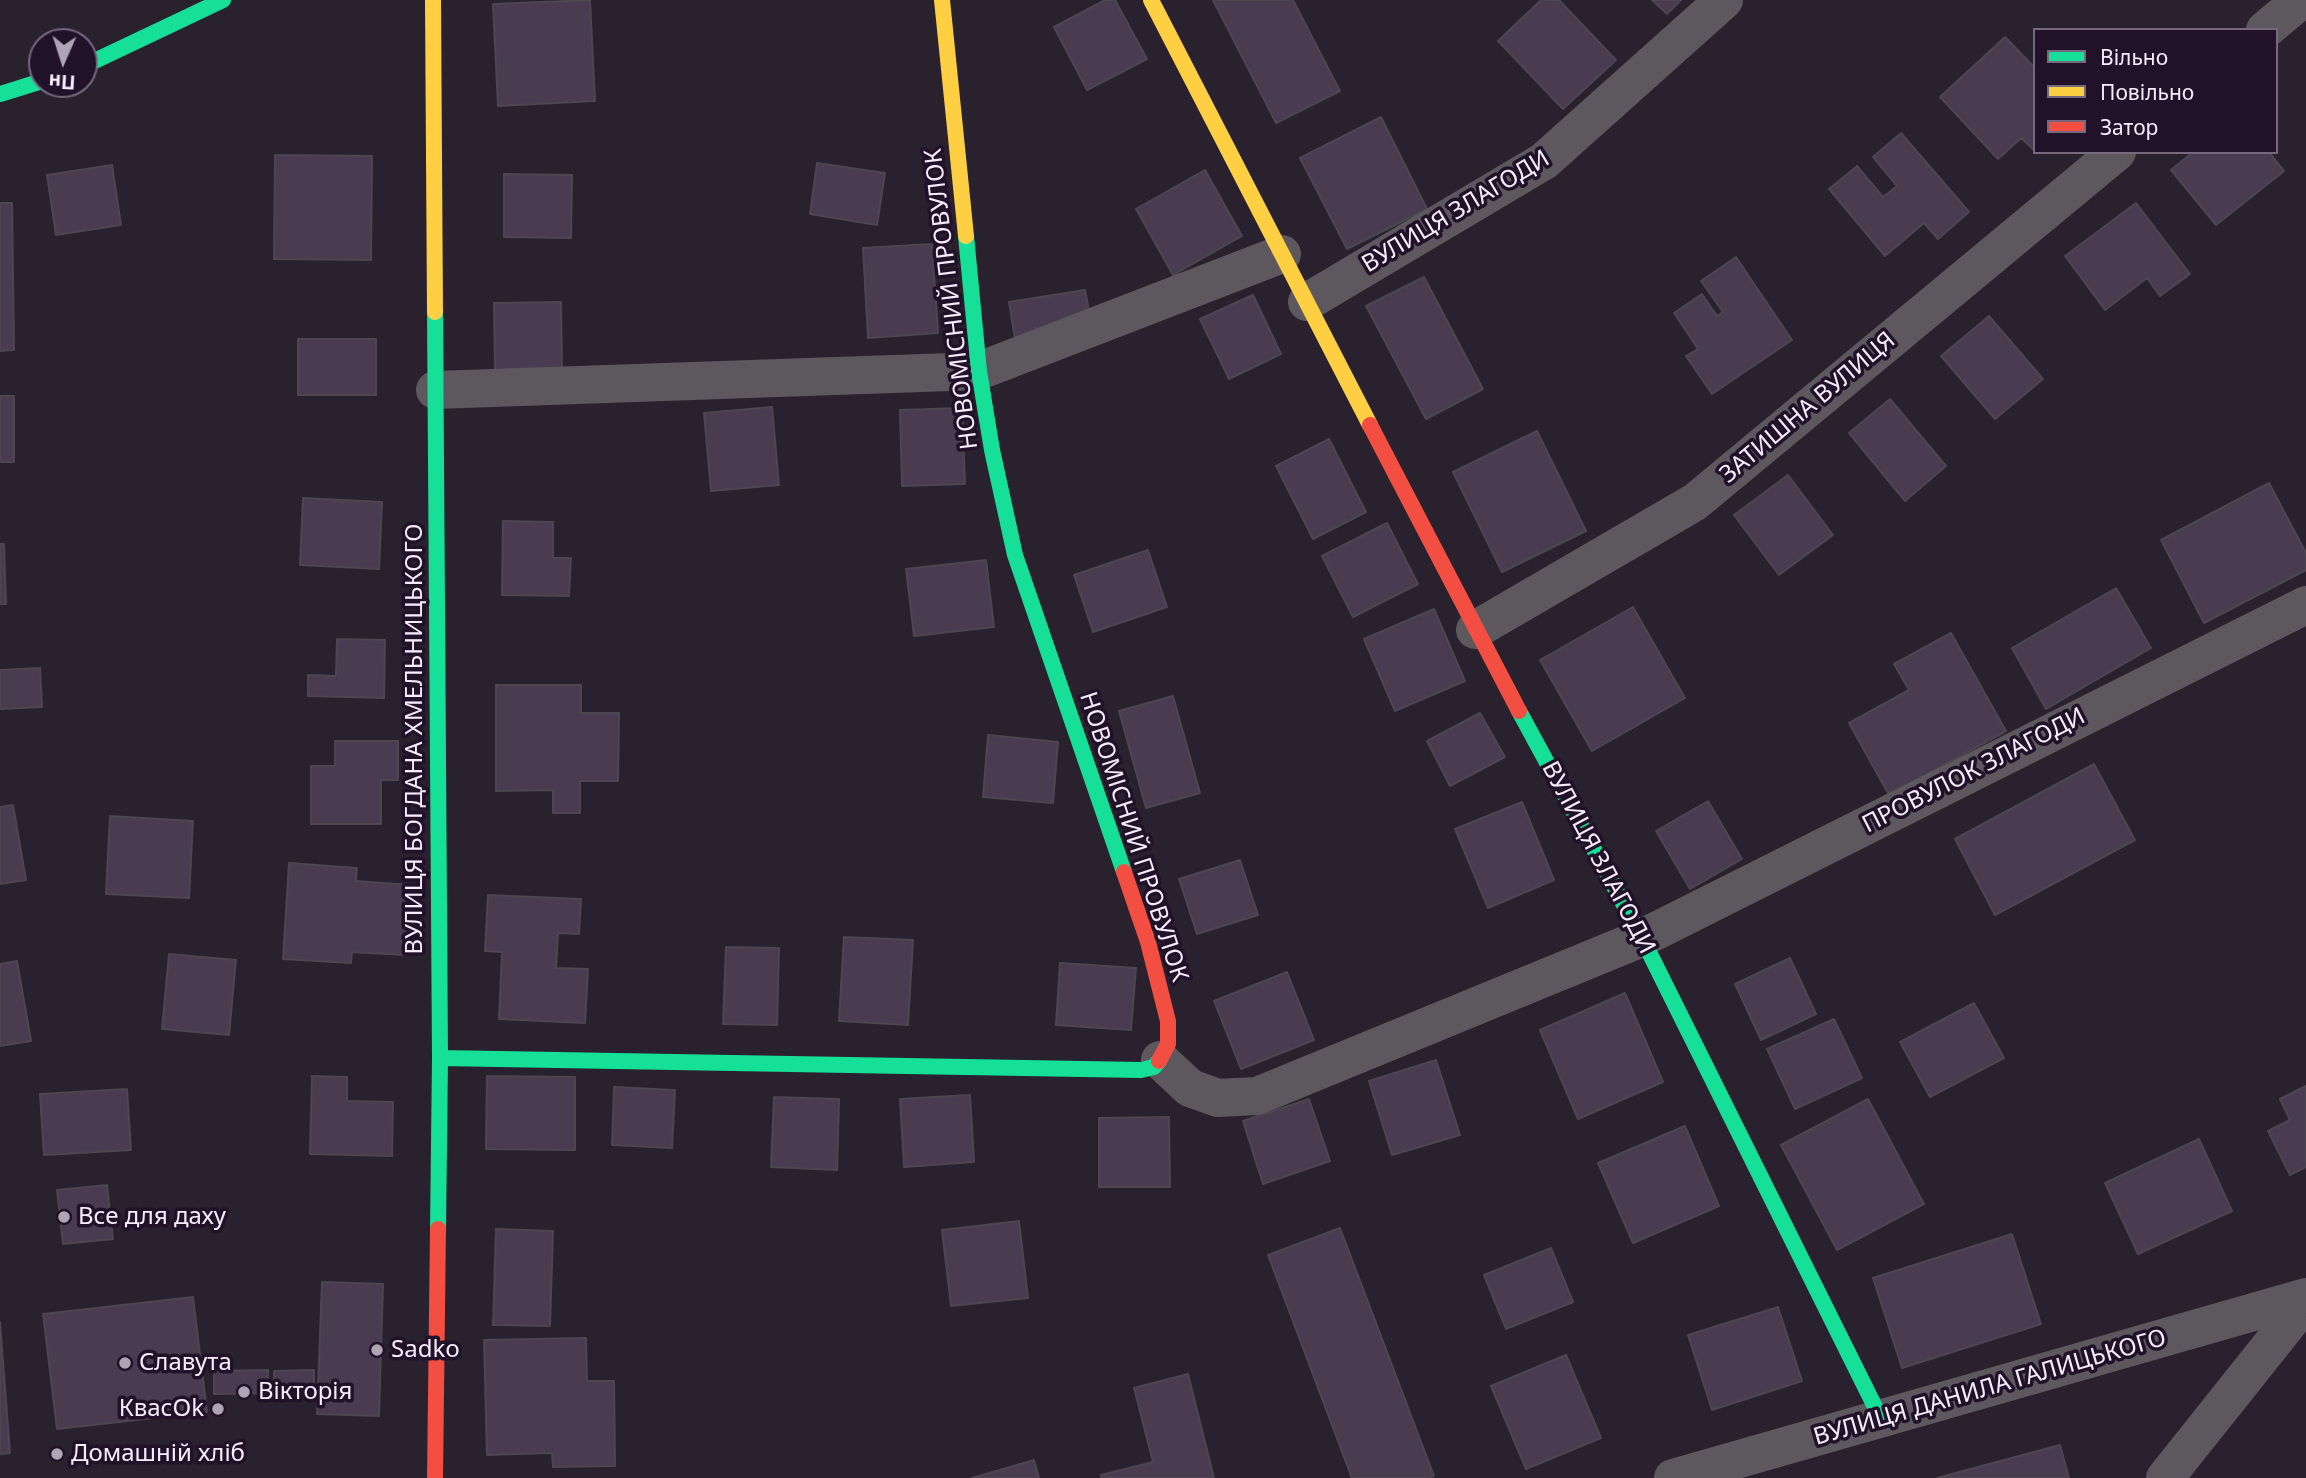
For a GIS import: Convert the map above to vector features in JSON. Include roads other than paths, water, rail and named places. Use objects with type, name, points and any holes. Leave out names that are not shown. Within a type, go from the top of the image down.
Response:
[{"type":"street","points":[[98,58],[223,0]]},
{"type":"street","points":[[419,0],[433,5]]},
{"type":"street","name":"НОВОМІСНИЙ ПРОВУЛОК","points":[[942,0],[979,371],[992,450],[1015,555],[1148,942],[1168,1021],[1168,1044],[1160,1060]]},
{"type":"street","name":"ВУЛИЦЯ ЗЛАГОДИ","points":[[1151,0],[1475,630],[1642,938],[1881,1419]]},
{"type":"street","name":"ВУЛИЦЯ ЗЛАГОДИ","points":[[1307,302],[1544,161],[1724,0]]},
{"type":"street","points":[[2267,28],[2301,0]]},
{"type":"street","name":"ВУЛИЦЯ БОГДАНА ХМЕЛЬНИЦЬКОГО","points":[[433,5],[440,1058],[435,1478]]},
{"type":"street","points":[[0,94],[28,85]]},
{"type":"street","name":"ЗАТИШНА ВУЛИЦЯ","points":[[1475,630],[1695,502],[2115,154]]},
{"type":"street","points":[[435,390],[979,371],[1282,254]]},
{"type":"street","name":"ПРОВУЛОК ЗЛАГОДИ","points":[[1160,1060],[1190,1088],[1218,1098],[1257,1096],[1642,938],[2306,605]]},
{"type":"street","points":[[440,1058],[1141,1070],[1154,1067],[1160,1060]]},
{"type":"street","points":[[2165,1478],[2306,1299]]},
{"type":"street","name":"ВУЛИЦЯ ДАНИЛА ГАЛИЦЬКОГО","points":[[1673,1478],[2306,1299]]},
{"type":"place","name":"Все для даху","points":[[64,1217]]},
{"type":"place","name":"Sadko","points":[[377,1350]]},
{"type":"place","name":"Славута","points":[[125,1363]]},
{"type":"place","name":"Вікторія","points":[[244,1392]]},
{"type":"place","name":"КвасOk","points":[[218,1409]]},
{"type":"place","name":"Домашній хліб","points":[[57,1454]]}]
